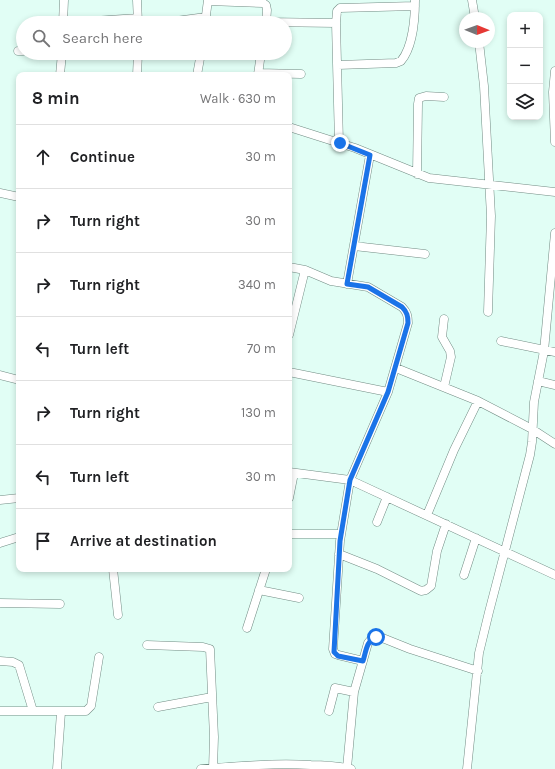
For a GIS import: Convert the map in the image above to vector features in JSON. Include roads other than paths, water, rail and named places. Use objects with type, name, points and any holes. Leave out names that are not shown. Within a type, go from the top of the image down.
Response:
[{"type":"street","points":[[64,0],[64,16]]},
{"type":"street","points":[[137,0],[138,16]]},
{"type":"street","points":[[472,0],[474,12]]},
{"type":"street","points":[[206,16],[208,1],[263,3],[266,5],[267,16]]},
{"type":"street","points":[[338,65],[396,63],[402,61],[408,48],[415,3],[340,8],[337,11],[336,23],[340,143]]},
{"type":"street","points":[[292,23],[336,23]]},
{"type":"street","points":[[479,48],[484,86],[490,185],[491,216],[488,312]]},
{"type":"street","points":[[60,72],[61,60]]},
{"type":"street","points":[[137,72],[138,60]]},
{"type":"street","points":[[197,72],[199,60]]},
{"type":"street","points":[[258,72],[260,60]]},
{"type":"street","points":[[555,71],[553,92],[555,142]]},
{"type":"street","points":[[292,74],[301,74]]},
{"type":"street","points":[[418,174],[419,98],[426,96],[444,96]]},
{"type":"street","points":[[292,128],[340,143],[418,174],[441,180],[555,192]]},
{"type":"street","points":[[347,284],[370,155]]},
{"type":"street","points":[[0,193],[16,196]]},
{"type":"street","points":[[467,769],[479,653],[530,455],[534,402],[544,351],[553,290],[555,233]]},
{"type":"street","points":[[354,246],[425,254]]},
{"type":"street","points":[[292,267],[305,270],[331,281],[368,287],[377,291],[405,311],[408,318],[396,368],[388,392],[350,480],[341,534],[334,652],[338,656],[363,661]]},
{"type":"street","points":[[292,323],[305,270]]},
{"type":"street","points":[[444,319],[442,337],[450,351],[451,357],[444,387]]},
{"type":"street","points":[[501,341],[544,351],[555,352]]},
{"type":"street","points":[[396,368],[478,401],[532,429],[555,444]]},
{"type":"street","points":[[292,373],[388,392]]},
{"type":"street","points":[[0,375],[16,379]]},
{"type":"street","points":[[538,381],[555,385]]},
{"type":"street","points":[[427,514],[454,450],[478,401]]},
{"type":"street","points":[[292,473],[350,480],[427,514],[555,575]]},
{"type":"street","points":[[377,522],[387,497]]},
{"type":"street","points":[[0,500],[16,498]]},
{"type":"street","points":[[339,554],[377,569],[421,591],[424,591],[431,586],[438,551],[446,524]]},
{"type":"street","points":[[292,534],[341,534]]},
{"type":"street","points":[[0,542],[16,538]]},
{"type":"street","points":[[464,575],[476,538]]},
{"type":"street","points":[[113,572],[118,615]]},
{"type":"street","points":[[247,628],[265,572]]},
{"type":"street","points":[[259,590],[299,598]]},
{"type":"street","points":[[0,603],[60,604]]},
{"type":"street","points":[[200,769],[263,765],[349,768],[354,692],[368,643],[372,638],[378,637],[478,671]]},
{"type":"street","points":[[147,645],[203,647],[210,649],[214,737],[213,769]]},
{"type":"street","points":[[0,710],[61,712],[86,711],[91,706],[99,657]]},
{"type":"street","points":[[0,661],[13,662],[19,665],[33,711]]},
{"type":"street","points":[[329,711],[335,688],[354,692]]},
{"type":"street","points":[[158,707],[212,697]]},
{"type":"street","points":[[57,769],[61,712]]}]
